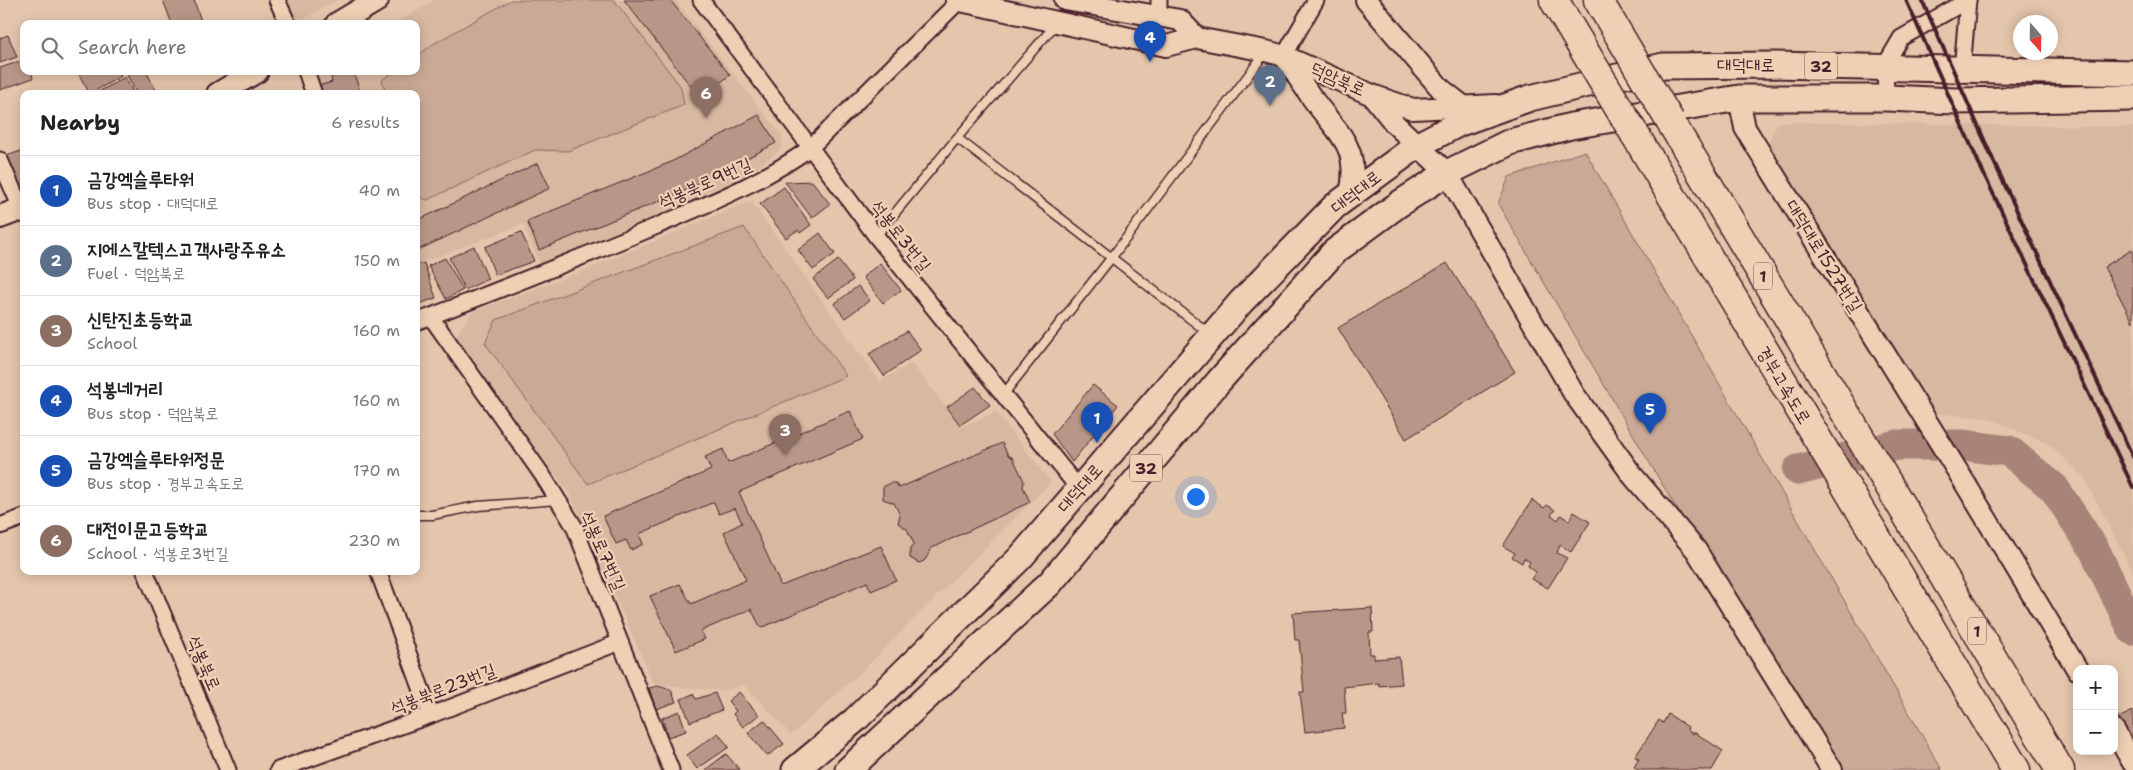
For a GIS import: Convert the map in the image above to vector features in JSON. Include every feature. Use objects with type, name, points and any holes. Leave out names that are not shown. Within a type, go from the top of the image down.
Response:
[{"type":"highway","name":"경부고속도로","points":[[1554,0],[2016,770]]},
{"type":"highway","name":"1","points":[[1598,0],[2060,770]]},
{"type":"main road","points":[[344,20],[377,0]]},
{"type":"main road","name":"대덕대로","points":[[795,770],[855,720],[1020,558],[1241,302],[1334,206],[1418,146],[1460,123],[1513,104],[1663,66],[1884,67],[2133,73]]},
{"type":"main road","points":[[225,90],[250,75]]},
{"type":"main road","name":"대덕대로","points":[[848,770],[1050,583],[1219,381],[1334,252],[1399,204],[1447,173],[1510,142],[1572,126],[1739,98],[1955,100],[2133,98]]},
{"type":"main road","points":[[0,217],[20,212]]},
{"type":"street","points":[[277,0],[286,20]]},
{"type":"street","name":"석봉로3번길","points":[[701,0],[876,236],[1079,489]]},
{"type":"street","name":"석봉북로9번길","points":[[423,319],[618,242],[744,188],[787,164],[810,148],[957,0]]},
{"type":"street","name":"덕암북로","points":[[957,0],[1166,46],[1197,38],[1275,54],[1372,95],[1394,124],[1447,173],[1574,394],[1633,476],[1696,550],[1832,770]]},
{"type":"street","points":[[1066,0],[1159,8],[1180,20],[1197,38]]},
{"type":"street","points":[[1316,0],[1275,54],[1340,132],[1351,152],[1354,173],[1350,195]]},
{"type":"street","points":[[1366,0],[1441,89],[1464,107]]},
{"type":"street","points":[[1887,98],[1884,67],[1901,38],[1968,0]]},
{"type":"street","points":[[1962,70],[1968,0]]},
{"type":"street","points":[[307,75],[313,90]]},
{"type":"street","points":[[1372,95],[1413,109],[1513,104]]},
{"type":"street","name":"대덕대로1527번길","points":[[1739,98],[1745,128],[1960,475],[2075,665]]},
{"type":"street","points":[[0,160],[20,204]]},
{"type":"street","name":"석봉로7번길","points":[[423,319],[558,500],[574,526],[671,770]]},
{"type":"street","points":[[0,526],[20,518]]},
{"type":"street","name":"석봉북로","points":[[148,575],[228,770]]},
{"type":"street","points":[[379,575],[431,715]]},
{"type":"street","name":"석봉북로23번길","points":[[278,770],[431,715],[620,642]]},
{"type":"street","points":[[2118,737],[2133,763]]},
{"type":"lane","points":[[876,236],[957,138],[1057,23]]},
{"type":"lane","points":[[1003,395],[1275,54]]},
{"type":"lane","points":[[957,138],[1212,335]]},
{"type":"lane","points":[[420,515],[432,515],[478,506],[558,500]]},
{"type":"shaded area","points":[[274,0],[337,0],[302,20],[292,20]]},
{"type":"shaded area","points":[[434,0],[675,0],[782,136],[781,149],[754,170],[661,213],[540,264],[523,224],[420,263],[420,90],[310,90],[306,80],[314,75],[420,75],[420,20],[402,20]]},
{"type":"shaded area","points":[[511,0],[614,0],[681,87],[684,105],[568,151],[535,150],[427,200],[420,197],[420,90],[385,90],[382,80],[389,75],[420,75],[420,54],[435,43]]},
{"type":"shaded area","points":[[1778,122],[2133,127],[2133,572],[2084,478],[2049,444],[1988,418],[1931,413],[1765,150]]},
{"type":"shaded area","points":[[1585,151],[1942,770],[1837,770],[1752,628],[1672,501],[1498,204],[1509,177]]},
{"type":"shaded area","points":[[751,201],[880,382],[911,363],[962,427],[996,412],[1051,482],[863,670],[791,735],[745,685],[723,691],[654,684],[571,496],[454,339],[472,312],[578,273]]},
{"type":"shaded area","points":[[744,227],[846,376],[588,484],[485,343],[496,320]]},
{"type":"building","points":[[163,0],[194,0],[201,20],[170,20]]},
{"type":"building","points":[[624,0],[670,0],[730,75],[700,98]]},
{"type":"building","points":[[8,35],[17,57],[0,63],[0,38]]},
{"type":"building","points":[[20,61],[20,75],[32,75],[33,78],[0,90],[0,68]]},
{"type":"building","points":[[79,75],[121,75],[97,90],[88,90]]},
{"type":"building","points":[[127,75],[148,75],[156,90],[135,90]]},
{"type":"building","points":[[354,75],[360,90],[320,90],[318,86],[332,82],[331,77]]},
{"type":"building","points":[[125,77],[132,90],[102,90]]},
{"type":"building","points":[[759,115],[776,143],[684,191],[539,250],[527,221],[671,162]]},
{"type":"building","points":[[20,151],[20,186],[18,187],[6,156]]},
{"type":"building","points":[[538,163],[550,188],[420,249],[420,219]]},
{"type":"building","points":[[812,181],[830,204],[812,218],[785,182]]},
{"type":"building","points":[[784,187],[811,225],[800,233],[798,230],[786,238],[760,204]]},
{"type":"building","points":[[521,232],[534,261],[495,275],[485,247]]},
{"type":"building","points":[[820,233],[835,254],[813,270],[798,250]]},
{"type":"building","points":[[474,246],[488,279],[465,290],[449,258]]},
{"type":"building","points":[[2133,249],[2133,322],[2104,267]]},
{"type":"building","points":[[445,258],[463,290],[446,299],[428,266]]},
{"type":"building","points":[[838,260],[853,280],[828,298],[813,279]]},
{"type":"building","points":[[424,263],[436,298],[420,304],[420,264]]},
{"type":"building","points":[[880,263],[901,290],[883,303],[863,277]]},
{"type":"building","points":[[1447,263],[1515,372],[1406,439],[1338,328]]},
{"type":"building","points":[[858,286],[870,300],[845,318],[834,304]]},
{"type":"building","points":[[907,331],[921,350],[884,376],[869,354]]},
{"type":"building","points":[[1093,385],[1118,405],[1072,462],[1052,434]]},
{"type":"building","points":[[975,387],[990,405],[960,425],[947,407]]},
{"type":"building","points":[[850,411],[863,439],[739,492],[781,586],[881,546],[896,580],[871,591],[867,582],[761,628],[751,609],[701,631],[705,639],[676,651],[650,596],[680,584],[691,604],[746,580],[724,532],[742,523],[735,508],[719,514],[714,502],[639,534],[643,544],[631,550],[626,540],[616,544],[603,516],[711,470],[705,457],[723,449],[728,463]]},
{"type":"building","points":[[1002,443],[1008,455],[1013,458],[1024,481],[1023,487],[1030,502],[930,549],[924,561],[919,563],[910,558],[910,549],[914,544],[907,529],[898,523],[900,515],[894,503],[883,499],[883,487],[896,483],[899,488]]},
{"type":"building","points":[[1532,500],[1544,508],[1547,505],[1555,510],[1551,515],[1558,520],[1561,515],[1569,521],[1574,512],[1590,522],[1571,552],[1560,545],[1557,553],[1567,558],[1548,588],[1531,579],[1536,572],[1528,566],[1530,562],[1524,558],[1522,563],[1512,557],[1515,553],[1503,546]]},
{"type":"building","points":[[1372,608],[1373,632],[1369,632],[1370,654],[1374,654],[1374,659],[1399,657],[1402,684],[1379,686],[1379,683],[1344,687],[1346,713],[1342,713],[1344,728],[1305,732],[1300,692],[1304,692],[1299,640],[1295,640],[1293,613]]},
{"type":"building","points":[[658,686],[671,690],[676,702],[656,709],[649,688]]},
{"type":"building","points":[[739,692],[759,715],[743,727],[733,714],[736,711],[728,701]]},
{"type":"building","points":[[715,693],[722,710],[690,722],[681,699],[693,694],[696,699]]},
{"type":"building","points":[[679,711],[686,731],[668,737],[662,718]]},
{"type":"building","points":[[2133,711],[2133,735],[2124,740],[2118,728],[2118,718]]},
{"type":"building","points":[[1668,714],[1688,727],[1687,730],[1693,734],[1694,732],[1723,751],[1712,770],[1638,770],[1634,767],[1639,759],[1635,757],[1659,720],[1663,723]]},
{"type":"building","points":[[764,720],[784,744],[767,756],[748,733]]},
{"type":"building","points":[[718,733],[729,747],[697,769],[687,755]]},
{"type":"building","points":[[726,754],[740,770],[705,770]]},
{"type":"waterway","points":[[1798,470],[1897,445],[1962,445],[2009,451],[2054,488],[2094,549],[2133,630]]},
{"type":"railway","points":[[1906,0],[1981,168],[2133,487]]},
{"type":"railway","points":[[1922,0],[1994,162],[2133,457]]},
{"type":"place","name":"석봉네거리","points":[[1150,62]]},
{"type":"place","name":"지에스칼텍스고객사랑주유소","points":[[1270,106]]},
{"type":"place","name":"대전이문고등학교","points":[[706,118]]},
{"type":"place","name":"금강엑슬루타워정문","points":[[1650,434]]},
{"type":"place","name":"금강엑슬루타워","points":[[1097,443]]},
{"type":"place","name":"신탄진초등학교","points":[[785,455]]}]
